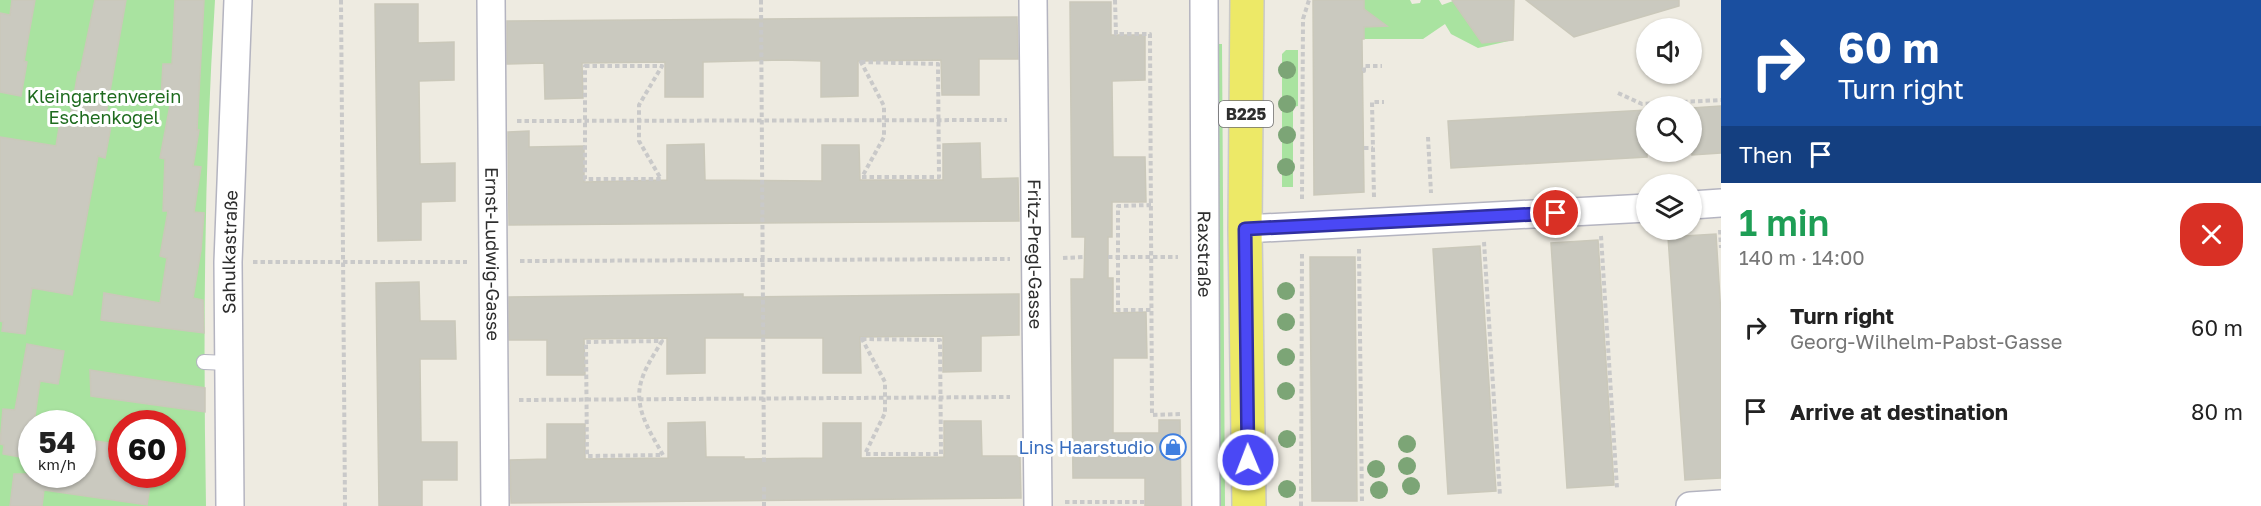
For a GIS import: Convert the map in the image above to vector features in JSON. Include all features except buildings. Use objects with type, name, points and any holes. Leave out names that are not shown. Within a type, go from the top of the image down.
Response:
[{"type":"main road","name":"B225","points":[[1247,0],[1245,229],[1249,506]]},
{"type":"street","name":"Sahulkastraße","points":[[230,506],[216,362],[228,262],[238,0]]},
{"type":"street","name":"Ernst-Ludwig-Gasse","points":[[491,0],[495,506]]},
{"type":"street","name":"Fritz-Pregl-Gasse","points":[[1033,0],[1038,504]]},
{"type":"street","name":"Raxstraße","points":[[1204,0],[1206,506]]},
{"type":"street","points":[[1245,229],[1636,209]]},
{"type":"street","points":[[1702,209],[1720,216]]},
{"type":"street","points":[[1690,506],[1721,504]]},
{"type":"path","points":[[341,0],[345,506]]},
{"type":"path","points":[[762,0],[764,465]]},
{"type":"path","points":[[1115,0],[1116,34],[1150,34],[1152,414],[1185,414]]},
{"type":"path","points":[[861,62],[938,64],[939,120],[939,177],[862,177],[884,137],[884,106],[861,62]]},
{"type":"path","points":[[585,66],[662,66],[639,105],[640,121],[639,141],[660,179],[585,179],[585,66]]},
{"type":"path","points":[[1363,71],[1365,71],[1364,66],[1382,66]]},
{"type":"path","points":[[1618,93],[1642,104],[1721,99]]},
{"type":"path","points":[[1374,197],[1372,102],[1384,102]]},
{"type":"path","points":[[492,122],[1035,120]]},
{"type":"path","points":[[1428,137],[1431,194]]},
{"type":"path","points":[[1364,148],[1373,148]]},
{"type":"path","points":[[1151,206],[1118,206],[1118,310],[1152,310]]},
{"type":"path","points":[[1720,216],[1721,248]]},
{"type":"path","points":[[1601,235],[1617,488]]},
{"type":"path","points":[[1484,241],[1500,495]]},
{"type":"path","points":[[1359,248],[1362,504]]},
{"type":"path","points":[[1108,257],[1185,257]]},
{"type":"path","points":[[255,262],[1036,258]]},
{"type":"path","points":[[862,339],[940,340],[941,454],[865,454],[885,413],[885,397],[885,382],[862,339]]},
{"type":"path","points":[[662,341],[641,381],[640,399],[641,416],[663,455],[587,456],[587,399],[586,342],[662,341]]},
{"type":"path","points":[[494,401],[763,397],[1037,397]]},
{"type":"path","points":[[764,487],[764,506]]},
{"type":"path","points":[[1038,504],[1145,502]]},
{"type":"green space","name":"Kleingartenverein Eschenkogel","points":[[0,0],[215,0],[205,253],[206,506],[0,506]]},
{"type":"green space","points":[[1364,0],[1410,0],[1412,4],[1420,3],[1421,0],[1439,0],[1442,5],[1453,1],[1482,43],[1513,40],[1478,48],[1451,34],[1445,24],[1423,39],[1364,39]]},
{"type":"green space","points":[[1214,44],[1222,44],[1225,506],[1218,506]]},
{"type":"green space","points":[[1286,50],[1298,50],[1298,106],[1293,107],[1293,187],[1282,187],[1282,54]]},
{"type":"place","name":"Lins Haarstudio","points":[[1173,447]]},
{"type":"route","points":[[1248,460],[1245,229],[1556,213]]}]
